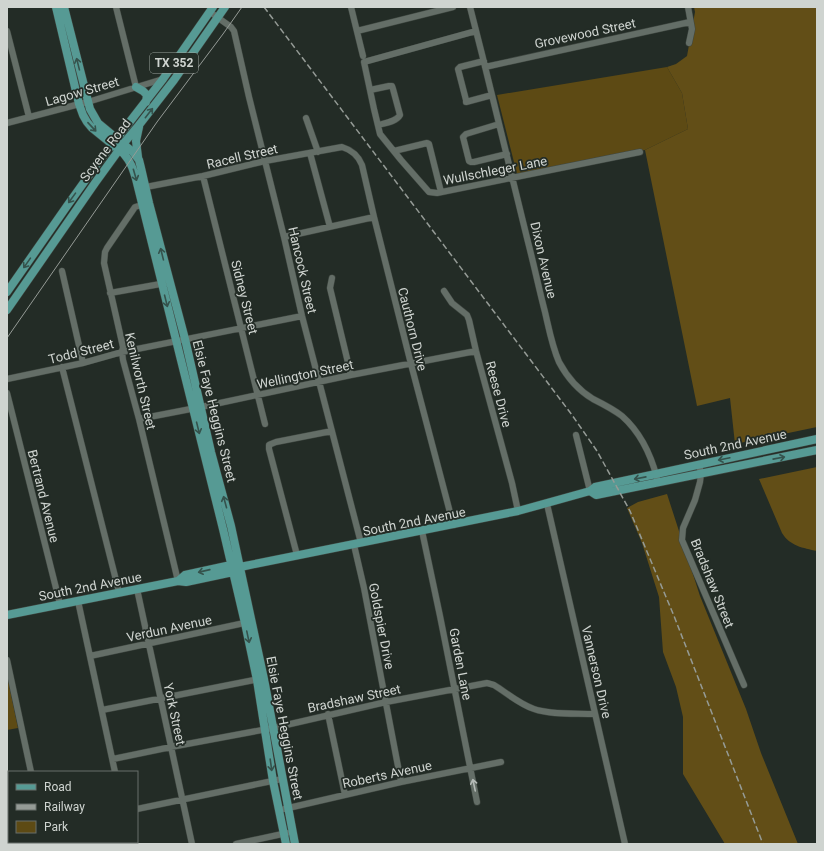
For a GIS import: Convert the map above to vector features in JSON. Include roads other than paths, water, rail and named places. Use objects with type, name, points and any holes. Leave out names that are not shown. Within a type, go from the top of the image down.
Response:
[{"type":"main road","name":"Elsie Faye Heggins Street","points":[[56,7],[84,103],[98,123],[118,144],[128,159],[146,204],[165,283],[176,341],[211,452],[231,526],[241,567],[248,622]]},
{"type":"main road","name":"Elsie Faye Heggins Street","points":[[64,7],[84,103]]},
{"type":"main road","name":"Scyene Road","points":[[7,292],[93,170],[139,125],[174,80],[225,7]]},
{"type":"main road","name":"Scyene Road","points":[[7,310],[95,183],[118,144],[146,102],[212,9]]},
{"type":"main road","points":[[136,87],[147,95],[146,102]]},
{"type":"main road","points":[[138,158],[136,141],[139,125]]},
{"type":"main road","name":"Elsie Faye Heggins Street","points":[[118,144],[133,152],[138,158],[146,187],[146,204]]},
{"type":"main road","points":[[47,234],[50,237],[50,241],[47,252]]},
{"type":"main road","name":"Elsie Faye Heggins Street","points":[[165,283],[185,339],[197,408],[223,529],[232,568],[248,622],[269,728],[282,779],[295,844]]},
{"type":"main road","name":"South 2nd Avenue","points":[[657,478],[699,464],[817,439]]},
{"type":"main road","name":"South 2nd Avenue","points":[[7,615],[178,581],[186,582],[232,568],[454,525],[547,504],[590,491],[595,487],[701,473],[817,450]]},
{"type":"main road","points":[[223,529],[231,526]]},
{"type":"main road","name":"Elsie Faye Heggins Street","points":[[269,728],[273,781],[286,844]]},
{"type":"street","points":[[116,7],[136,87]]},
{"type":"street","name":"Wullschleger Lane","points":[[351,7],[380,134],[429,192],[441,192],[640,152]]},
{"type":"street","points":[[357,31],[454,7]]},
{"type":"street","name":"Dixon Avenue","points":[[470,7],[500,124],[550,333],[559,361],[572,381],[581,391],[621,416],[632,426],[649,454],[657,478]]},
{"type":"street","points":[[688,7],[692,29],[689,43]]},
{"type":"street","name":"Hancock Street","points":[[212,9],[218,18],[231,27],[234,31],[302,316],[332,430],[358,544]]},
{"type":"street","name":"Grovewood Street","points":[[492,95],[466,102],[458,69],[460,67],[484,64],[690,22]]},
{"type":"street","points":[[363,59],[476,31]]},
{"type":"street","points":[[7,32],[29,117]]},
{"type":"street","name":"Lagow Street","points":[[7,123],[84,103],[163,79]]},
{"type":"street","points":[[370,90],[392,86],[400,115],[396,120],[378,125]]},
{"type":"street","points":[[306,118],[318,152]]},
{"type":"street","points":[[500,124],[466,134],[463,137],[469,161],[471,162],[507,154]]},
{"type":"street","points":[[394,151],[427,143],[429,144],[441,192]]},
{"type":"street","name":"Racell Street","points":[[146,187],[203,176],[265,161],[342,147]]},
{"type":"street","name":"Cauthorn Drive","points":[[342,147],[355,153],[360,159],[362,165],[410,364],[454,525]]},
{"type":"street","points":[[310,153],[330,227]]},
{"type":"street","name":"Sidney Street","points":[[203,176],[265,424]]},
{"type":"street","name":"Kenilworth Street","points":[[146,204],[135,207],[105,252],[104,263],[123,347],[123,360],[178,581]]},
{"type":"street","points":[[284,237],[374,217]]},
{"type":"street","points":[[62,271],[83,363]]},
{"type":"street","points":[[332,278],[330,288],[351,375]]},
{"type":"street","points":[[110,293],[165,283]]},
{"type":"street","name":"Reese Drive","points":[[444,291],[452,303],[467,315],[469,320],[518,511]]},
{"type":"street","name":"Todd Street","points":[[7,379],[62,368],[122,352],[302,316]]},
{"type":"street","name":"Wellington Street","points":[[139,420],[258,394],[476,351]]},
{"type":"street","points":[[62,368],[119,592]]},
{"type":"street","name":"Bertrand Avenue","points":[[7,393],[60,604]]},
{"type":"street","points":[[298,555],[269,445],[276,442],[332,430]]},
{"type":"street","points":[[576,435],[590,491]]},
{"type":"street","name":"Bradshaw Street","points":[[699,464],[701,473],[700,482],[695,500],[683,528],[682,540],[744,685]]},
{"type":"street","name":"Vannerson Drive","points":[[547,504],[625,844]]},
{"type":"street","name":"Garden Lane","points":[[422,531],[477,802]]},
{"type":"street","name":"Goldspier Drive","points":[[358,544],[364,588],[401,782]]},
{"type":"street","name":"York Street","points":[[137,589],[192,844]]},
{"type":"street","points":[[78,600],[115,771]]},
{"type":"street","name":"Verdun Avenue","points":[[90,656],[248,622]]},
{"type":"street","points":[[7,660],[31,771]]},
{"type":"street","points":[[102,710],[260,679]]},
{"type":"street","name":"Bradshaw Street","points":[[113,759],[269,728],[386,702],[487,683],[499,688],[532,709],[541,712],[595,714]]},
{"type":"street","points":[[328,714],[345,795]]},
{"type":"street","name":"Roberts Avenue","points":[[279,810],[401,782],[501,762]]},
{"type":"street","points":[[138,809],[282,779]]},
{"type":"street","points":[[236,844],[292,832]]},
{"type":"tram line","points":[[7,338],[157,122],[242,7]]},
{"type":"railway","points":[[264,7],[572,415],[597,451],[630,511],[674,616],[763,844]]}]
